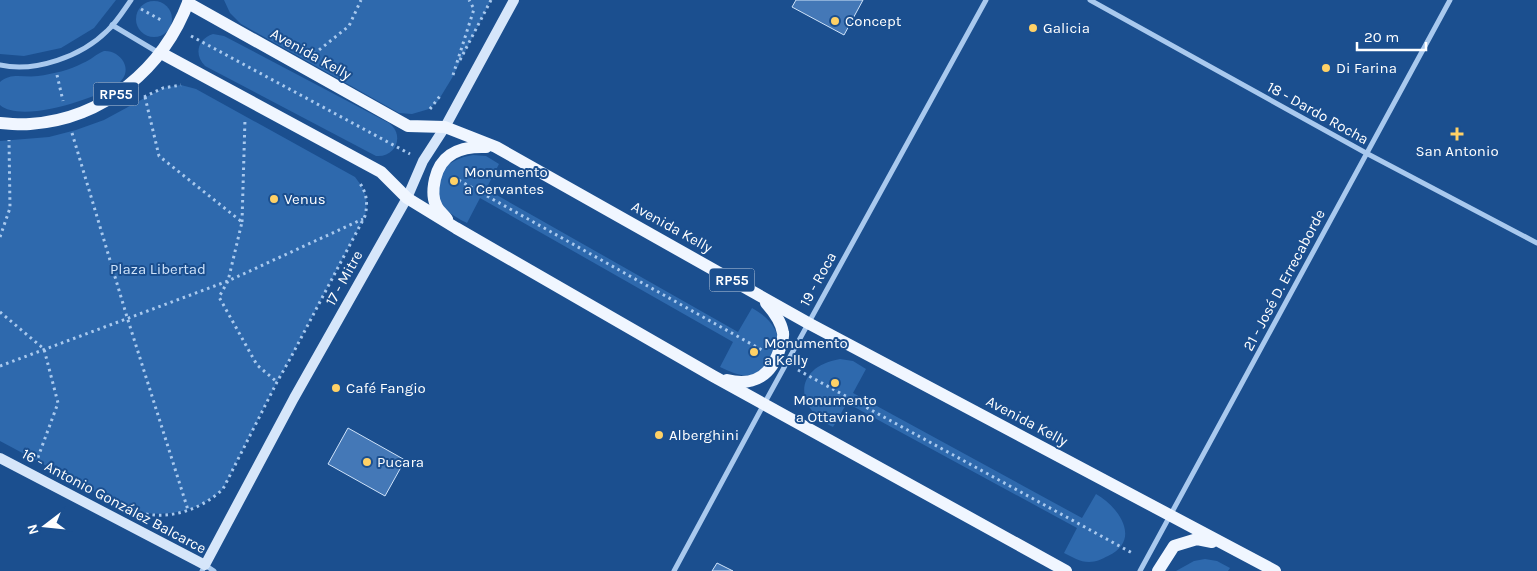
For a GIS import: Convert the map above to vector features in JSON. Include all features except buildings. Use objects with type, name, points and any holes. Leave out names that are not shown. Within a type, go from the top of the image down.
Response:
[{"type":"main road","name":"Avenida Kelly","points":[[186,1],[408,126],[445,127],[496,147],[808,323],[1275,571]]},
{"type":"main road","name":"RP55","points":[[0,123],[30,124],[67,118],[102,103],[134,82],[161,54],[177,28],[186,1]]},
{"type":"main road","points":[[161,54],[381,172],[407,198],[456,228],[713,376],[1066,571]]},
{"type":"main road","points":[[456,228],[436,206],[432,189],[438,169],[445,158],[456,151],[473,146],[496,147]]},
{"type":"main road","points":[[713,376],[740,383],[763,377],[782,361],[784,335],[776,313],[758,294]]},
{"type":"main road","points":[[1158,571],[1174,546],[1196,540],[1224,544]]},
{"type":"street","name":"17 - Mitre","points":[[203,568],[294,398],[407,198],[423,161],[445,127],[514,0]]},
{"type":"street","name":"19 - Roca","points":[[674,571],[764,404],[782,361],[808,323],[986,0]]},
{"type":"street","name":"18 - Dardo Rocha","points":[[1090,0],[1366,154],[1537,244]]},
{"type":"street","name":"21 - José D. Errecaborde","points":[[1140,571],[1450,0]]},
{"type":"street","points":[[0,65],[44,64],[78,52],[108,31],[130,1]]},
{"type":"street","points":[[112,25],[161,54]]},
{"type":"street","name":"16 - Antonio González Balcarce","points":[[0,458],[203,568],[214,571]]},
{"type":"path","points":[[313,54],[349,26],[361,0]]},
{"type":"path","points":[[469,0],[474,9],[452,78],[491,0]]},
{"type":"path","points":[[130,1],[423,161]]},
{"type":"path","points":[[53,61],[67,118]]},
{"type":"path","points":[[139,100],[163,88],[181,85],[189,87]]},
{"type":"path","points":[[429,110],[442,93]]},
{"type":"path","points":[[145,97],[159,156],[242,222]]},
{"type":"path","points":[[254,121],[245,116],[242,222],[228,281],[219,297],[257,365],[277,382]]},
{"type":"path","points":[[72,130],[127,317],[188,510]]},
{"type":"path","points":[[64,132],[76,130]]},
{"type":"path","points":[[0,238],[10,208],[9,139]]},
{"type":"path","points":[[0,141],[17,139]]},
{"type":"path","points":[[438,169],[782,361],[1146,560]]},
{"type":"path","points":[[140,512],[150,514],[174,513],[188,510],[213,499],[223,489],[277,382],[364,219],[368,204],[363,188],[355,177]]},
{"type":"path","points":[[0,366],[127,317],[228,281],[364,219]]},
{"type":"path","points":[[0,312],[44,349],[58,403],[37,460]]},
{"type":"path","points":[[30,456],[46,464]]},
{"type":"green space","points":[[0,0],[116,0],[94,28],[61,48],[24,56],[0,54]]},
{"type":"green space","points":[[224,0],[491,0],[452,78],[438,101],[429,109],[412,114],[399,113],[241,24],[230,13]]},
{"type":"green space","points":[[154,1],[166,7],[172,19],[166,31],[154,37],[142,31],[136,19],[142,7]]},
{"type":"green space","points":[[213,34],[224,36],[389,123],[397,134],[396,145],[393,150],[383,156],[376,156],[205,66],[199,57],[199,48],[203,40]]},
{"type":"green space","points":[[104,51],[120,57],[126,72],[120,82],[110,88],[79,101],[42,110],[25,112],[10,110],[0,105],[0,82],[4,79],[13,76],[38,76],[73,68]]},
{"type":"green space","name":"Plaza Libertad","points":[[181,85],[196,89],[355,177],[364,191],[367,205],[365,216],[223,489],[202,504],[191,509],[156,514],[131,511],[0,441],[0,141],[49,137],[76,130],[104,120],[163,88]]},
{"type":"green space","points":[[473,155],[486,156],[499,164],[486,189],[738,332],[752,308],[764,316],[772,325],[778,336],[781,350],[754,374],[741,375],[732,372],[720,367],[733,342],[480,198],[467,223],[458,218],[445,208],[438,195],[441,170],[456,160]]},
{"type":"green space","points":[[840,359],[853,361],[866,369],[853,393],[1082,518],[1096,494],[1105,500],[1119,515],[1125,533],[1124,541],[1118,549],[1099,560],[1089,562],[1076,559],[1064,553],[1077,528],[847,403],[833,427],[820,419],[811,409],[806,399],[804,389],[807,379],[814,370],[825,363]]},
{"type":"green space","points":[[1205,559],[1217,561],[1230,568],[1228,571],[1176,571],[1194,561]]},
{"type":"place","name":"Concept","points":[[835,21]]},
{"type":"place","name":"Galicia","points":[[1033,28]]},
{"type":"place","name":"Di Farina","points":[[1326,68]]},
{"type":"place","name":"San Antonio","points":[[1457,134]]},
{"type":"place","name":"Monumento a Cervantes","points":[[454,181]]},
{"type":"place","name":"Venus","points":[[274,199]]},
{"type":"place","name":"Monumento a Kelly","points":[[754,352]]},
{"type":"place","name":"Monumento a Ottaviano","points":[[835,383]]},
{"type":"place","name":"Café Fangio","points":[[336,388]]},
{"type":"place","name":"Alberghini","points":[[659,435]]},
{"type":"place","name":"Pucara","points":[[367,462]]}]
